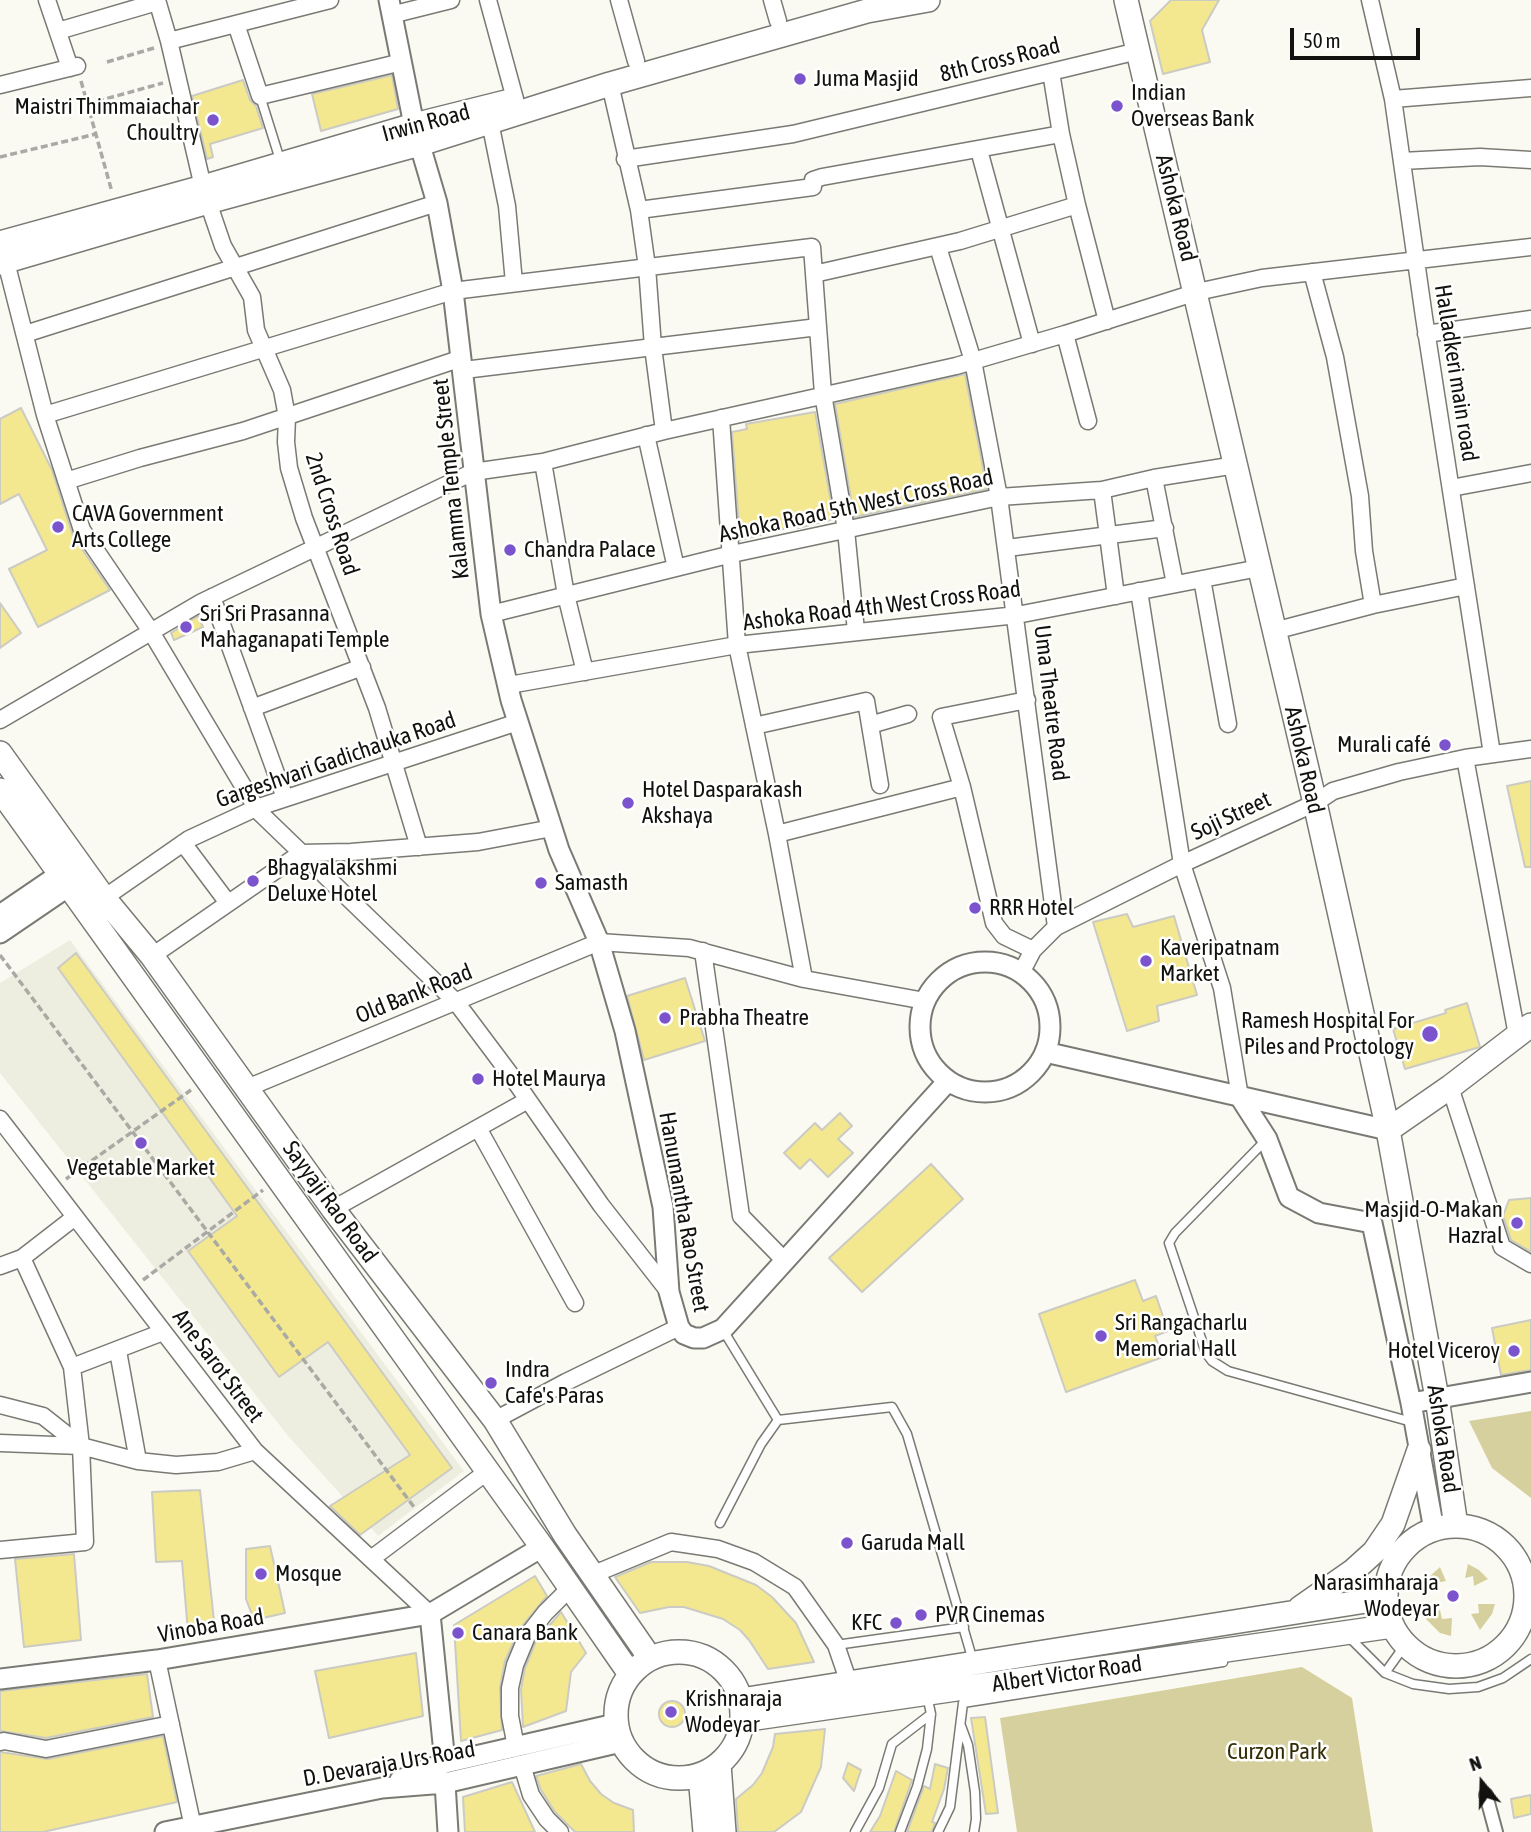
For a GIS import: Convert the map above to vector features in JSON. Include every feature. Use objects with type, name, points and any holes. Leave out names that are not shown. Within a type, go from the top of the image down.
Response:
[{"type":"main road","name":"Irwin Road","points":[[1,250],[117,211],[206,194],[281,164],[417,134],[515,99],[636,61],[775,10],[850,0]]},
{"type":"main road","points":[[1,250],[417,134],[490,121],[867,10],[928,0]]},
{"type":"main road","name":"Ashoka Road","points":[[1126,0],[1197,292],[1388,1130],[1437,1398],[1445,1528]]},
{"type":"main road","name":"Sayyaji Rao Road","points":[[0,753],[104,898],[152,957],[333,1209],[495,1420],[565,1535],[650,1658]]},
{"type":"main road","name":"Sayyaji Rao Road","points":[[0,790],[488,1471],[630,1674]]},
{"type":"main road","points":[[1388,1130],[1524,1030]]},
{"type":"main road","points":[[1292,1614],[1353,1571],[1374,1552],[1393,1524],[1419,1450]]},
{"type":"main road","points":[[1445,1528],[1479,1529],[1499,1540],[1515,1556],[1528,1587],[1522,1622],[1510,1642],[1492,1657],[1470,1666],[1447,1667],[1424,1660],[1405,1646],[1392,1626],[1385,1598],[1388,1576],[1398,1556],[1414,1540],[1445,1528]]},
{"type":"main road","name":"Albert Victor Road","points":[[742,1710],[849,1683],[1385,1598]]},
{"type":"main road","name":"Albert Victor Road","points":[[742,1710],[929,1704],[1392,1626]]},
{"type":"main road","points":[[668,1652],[688,1652],[706,1657],[722,1668],[734,1683],[742,1710],[739,1737],[731,1752],[710,1770],[682,1779],[663,1777],[646,1770],[631,1758],[618,1733],[615,1706],[630,1674],[650,1658],[668,1652]]},
{"type":"main road","points":[[705,1832],[710,1770]]},
{"type":"main road","points":[[710,1770],[724,1832]]},
{"type":"street","points":[[0,85],[74,67],[47,0]]},
{"type":"street","points":[[169,42],[330,0]]},
{"type":"street","points":[[390,7],[451,0]]},
{"type":"street","points":[[488,0],[515,99]]},
{"type":"street","points":[[619,0],[636,61]]},
{"type":"street","name":"Halladkeri main road","points":[[1370,0],[1393,99],[1426,334],[1492,754]]},
{"type":"street","points":[[58,31],[157,1]]},
{"type":"street","name":"2nd Cross Road","points":[[157,1],[206,194],[223,246],[252,297],[256,330],[282,390],[287,417],[289,468],[304,518],[377,708],[419,847]]},
{"type":"street","name":"Kalamma Temple Street","points":[[390,7],[417,134],[437,203],[453,291],[491,614],[518,722],[559,850],[599,942]]},
{"type":"street","points":[[236,24],[260,96],[402,62]]},
{"type":"street","name":"8th Cross Road","points":[[625,159],[793,134],[1138,51]]},
{"type":"street","points":[[1051,72],[1061,134],[1107,321]]},
{"type":"street","points":[[610,84],[625,159],[639,210],[664,431]]},
{"type":"street","points":[[1393,99],[1531,88]]},
{"type":"street","points":[[490,121],[507,206],[514,284]]},
{"type":"street","points":[[639,210],[813,187],[813,180],[822,177],[1061,134]]},
{"type":"street","points":[[979,150],[1032,344]]},
{"type":"street","points":[[1402,161],[1480,157],[1531,160]]},
{"type":"street","points":[[25,334],[437,203]]},
{"type":"street","points":[[814,274],[938,247],[1077,205]]},
{"type":"street","points":[[45,415],[453,291],[813,247],[823,394],[846,530],[856,631]]},
{"type":"street","name":"Uma Theatre Road","points":[[938,247],[972,361],[999,498],[1017,615],[1056,927]]},
{"type":"street","points":[[0,720],[150,630],[212,597],[473,472],[543,462],[646,435],[972,361],[1197,292],[1262,278],[1531,247]]},
{"type":"street","points":[[1,250],[45,415],[82,530],[150,630],[256,808],[456,1002],[601,1205],[669,1293]]},
{"type":"street","points":[[1312,272],[1335,357],[1360,496],[1364,551],[1373,604]]},
{"type":"street","points":[[1426,334],[1531,319]]},
{"type":"street","points":[[66,481],[463,364],[653,347],[818,327]]},
{"type":"street","points":[[1065,334],[1088,421]]},
{"type":"street","points":[[721,418],[737,645],[804,979]]},
{"type":"street","points":[[646,435],[676,568]]},
{"type":"street","points":[[543,462],[566,595],[585,672]]},
{"type":"street","name":"Ashoka Road 5th West Cross Road","points":[[491,614],[732,555],[999,498],[1102,490],[1154,478],[1236,465]]},
{"type":"street","points":[[1451,488],[1531,473]]},
{"type":"street","points":[[1154,478],[1175,584]]},
{"type":"street","points":[[1102,490],[1116,596]]},
{"type":"street","points":[[1007,548],[1164,528]]},
{"type":"street","name":"Ashoka Road 4th West Cross Road","points":[[509,685],[737,645],[1017,615],[1259,568]]},
{"type":"street","points":[[1202,579],[1228,724]]},
{"type":"street","points":[[1274,631],[1373,604],[1466,586]]},
{"type":"street","points":[[1139,591],[1182,864],[1222,988],[1240,1097],[1267,1139],[1289,1197],[1319,1213],[1372,1223],[1419,1450],[1445,1528]]},
{"type":"street","points":[[212,597],[285,799]]},
{"type":"street","points":[[252,708],[362,667]]},
{"type":"street","points":[[1027,699],[941,717],[962,787],[994,923],[1004,936],[1033,950]]},
{"type":"street","points":[[754,726],[866,701],[880,785]]},
{"type":"street","points":[[870,725],[908,714]]},
{"type":"street","name":"Gargeshvari Gadichauka Road","points":[[104,898],[183,843],[256,808],[518,722]]},
{"type":"street","name":"Soji Street","points":[[1021,972],[1033,950],[1056,927],[1182,864],[1315,803],[1334,791],[1351,784],[1465,758],[1531,749]]},
{"type":"street","points":[[1465,758],[1524,1030]]},
{"type":"street","points":[[777,834],[962,787]]},
{"type":"street","points":[[152,957],[301,853],[351,852],[478,842],[552,828]]},
{"type":"street","points":[[183,843],[228,903]]},
{"type":"street","points":[[0,915],[64,880]]},
{"type":"street","points":[[0,933],[64,880]]},
{"type":"street","points":[[599,942],[689,948],[804,979],[925,1001]]},
{"type":"street","name":"Old Bank Road","points":[[247,1088],[599,942]]},
{"type":"street","name":"Hanumantha Rao Street","points":[[599,942],[625,1031],[663,1207],[669,1293],[679,1327]]},
{"type":"street","points":[[703,951],[741,1216],[785,1261]]},
{"type":"street","points":[[977,962],[1000,964],[1021,972],[1037,988],[1048,1008],[1050,1030],[1045,1052],[1036,1068],[1021,1081],[1004,1090],[965,1090],[934,1069],[925,1054],[920,1037],[920,1018],[925,1001],[937,982],[956,969],[977,962]]},
{"type":"street","points":[[1045,1052],[1388,1130]]},
{"type":"street","points":[[495,1420],[679,1327],[684,1334],[694,1338],[704,1338],[723,1329],[948,1081]]},
{"type":"street","points":[[1450,1087],[1502,1247],[1531,1264]]},
{"type":"street","points":[[333,1209],[528,1100]]},
{"type":"street","name":"Ane Sarot Street","points":[[0,1119],[7,1140],[53,1188],[255,1451],[429,1614]]},
{"type":"street","points":[[478,1128],[575,1303]]},
{"type":"street","points":[[0,1266],[22,1258],[75,1217]]},
{"type":"street","points":[[0,1550],[85,1542],[81,1446],[72,1367],[22,1258]]},
{"type":"street","points":[[72,1367],[163,1332]]},
{"type":"street","points":[[118,1351],[138,1461]]},
{"type":"street","points":[[1412,1413],[1437,1398],[1531,1382]]},
{"type":"street","points":[[0,1405],[43,1416],[81,1446]]},
{"type":"street","points":[[0,1443],[81,1446],[138,1461],[176,1465],[218,1462],[255,1451]]},
{"type":"street","points":[[371,1559],[488,1471]]},
{"type":"street","points":[[594,1574],[671,1542],[718,1549],[754,1562],[795,1587],[836,1645],[849,1683]]},
{"type":"street","points":[[448,1832],[445,1773],[429,1614],[542,1547]]},
{"type":"street","points":[[560,1832],[547,1819],[531,1795],[510,1716],[510,1688],[515,1665],[527,1636],[570,1588]]},
{"type":"street","name":"Vinoba Road","points":[[0,1679],[157,1660],[429,1614]]},
{"type":"street","points":[[157,1660],[193,1829]]},
{"type":"street","points":[[0,1742],[46,1749],[171,1724]]},
{"type":"street","name":"D. Devaraja Urs Road","points":[[165,1832],[193,1829],[382,1788],[618,1733]]},
{"type":"street","points":[[1486,1795],[1496,1832]]},
{"type":"lane","points":[[260,96],[281,164]]},
{"type":"lane","points":[[1267,1139],[1175,1233],[1169,1243],[1206,1353],[1212,1361],[1228,1371],[1412,1413]]},
{"type":"lane","points":[[723,1329],[778,1420]]},
{"type":"lane","points":[[720,1523],[761,1444],[778,1420],[892,1407],[907,1434],[974,1664]]},
{"type":"lane","points":[[836,1645],[964,1627]]},
{"type":"lane","points":[[1315,1647],[1346,1633],[1385,1673],[1413,1684],[1449,1689],[1478,1687],[1503,1678],[1531,1659]]},
{"type":"lane","points":[[1385,1673],[1405,1646]]},
{"type":"lane","points":[[938,1832],[950,1807],[963,1703],[1237,1660]]},
{"type":"lane","points":[[855,1832],[879,1788],[892,1744],[929,1704]]},
{"type":"lane","points":[[900,1832],[927,1749],[929,1704]]},
{"type":"lane","points":[[960,1724],[968,1745],[975,1792],[974,1832]]},
{"type":"path","points":[[107,62],[169,42]]},
{"type":"path","points":[[74,67],[88,104],[117,211]]},
{"type":"path","points":[[88,104],[178,79]]},
{"type":"path","points":[[0,157],[96,134]]},
{"type":"path","points":[[0,956],[424,1520]]},
{"type":"path","points":[[53,1188],[207,1079]]},
{"type":"path","points":[[130,1289],[278,1178]]},
{"type":"shaded area","points":[[70,940],[464,1471],[378,1536],[289,1437],[0,1073],[0,983]]},
{"type":"green space","points":[[1531,1411],[1531,1498],[1492,1468],[1469,1421]]},
{"type":"green space","points":[[1468,1564],[1488,1579],[1474,1586],[1473,1576],[1465,1578]]},
{"type":"green space","points":[[1440,1567],[1446,1581],[1436,1583],[1437,1592],[1423,1587],[1430,1576]]},
{"type":"green space","points":[[1478,1604],[1495,1604],[1492,1614],[1480,1630],[1471,1614],[1479,1613]]},
{"type":"green space","points":[[1440,1610],[1442,1619],[1452,1618],[1451,1636],[1440,1633],[1425,1618]]},
{"type":"green space","name":"Curzon Park","points":[[1302,1667],[1352,1698],[1373,1832],[1017,1832],[1000,1718]]},
{"type":"building","points":[[1171,0],[1219,0],[1202,30],[1210,62],[1163,74],[1150,21]]},
{"type":"building","points":[[392,75],[398,109],[321,131],[312,94]]},
{"type":"building","name":"Maistri Thimmaiachar Choultry","points":[[243,80],[263,128],[210,144],[213,157],[207,159],[192,96]]},
{"type":"building","points":[[965,374],[987,489],[854,517],[835,404]]},
{"type":"building","name":"CAVA Government Arts College","points":[[21,408],[52,470],[73,536],[110,590],[38,627],[9,569],[47,550],[19,494],[0,504],[0,419]]},
{"type":"building","points":[[815,412],[834,519],[740,540],[732,432],[747,429],[746,424]]},
{"type":"building","points":[[0,603],[21,633],[0,648]]},
{"type":"building","name":"Sri Sri Prasanna Mahaganapati Temple","points":[[198,616],[203,627],[174,640],[171,633]]},
{"type":"building","points":[[1531,781],[1531,867],[1525,867],[1507,786]]},
{"type":"building","name":"Kaveripatnam Market","points":[[1127,914],[1133,927],[1174,916],[1197,995],[1157,1006],[1159,1021],[1127,1031],[1093,922]]},
{"type":"building","points":[[76,953],[452,1468],[360,1535],[330,1506],[410,1455],[328,1342],[279,1377],[188,1251],[237,1216],[58,968]]},
{"type":"building","name":"Prabha Theatre","points":[[685,978],[705,1041],[644,1060],[627,996]]},
{"type":"building","points":[[1467,1003],[1480,1047],[1405,1069],[1393,1029],[1446,1013],[1445,1010]]},
{"type":"building","points":[[840,1113],[852,1126],[838,1139],[853,1153],[828,1177],[810,1159],[800,1169],[784,1153],[815,1123],[822,1130]]},
{"type":"building","points":[[931,1164],[963,1199],[862,1292],[829,1258]]},
{"type":"building","name":"Masjid-O-Makan Hazral","points":[[1531,1198],[1531,1252],[1511,1240],[1503,1216],[1509,1200]]},
{"type":"building","name":"Sri Rangacharlu Memorial Hall","points":[[1135,1280],[1143,1301],[1156,1296],[1168,1331],[1155,1336],[1163,1357],[1066,1392],[1039,1314]]},
{"type":"building","name":"Hotel Viceroy","points":[[1531,1320],[1531,1370],[1501,1375],[1492,1328]]},
{"type":"building","points":[[200,1490],[215,1630],[188,1632],[182,1561],[156,1562],[152,1492]]},
{"type":"building","name":"Mosque","points":[[270,1546],[285,1613],[254,1620],[246,1599],[246,1549]]},
{"type":"building","points":[[74,1554],[81,1640],[24,1647],[15,1559]]},
{"type":"building","points":[[651,1562],[687,1562],[709,1566],[756,1585],[772,1597],[796,1623],[814,1662],[768,1669],[740,1630],[723,1619],[684,1607],[640,1613],[615,1577]]},
{"type":"building","points":[[535,1576],[547,1596],[519,1630],[505,1661],[500,1688],[502,1730],[461,1741],[454,1625]]},
{"type":"building","points":[[561,1612],[586,1653],[571,1672],[566,1711],[523,1727],[521,1689],[525,1668],[536,1641]]},
{"type":"building","points":[[416,1653],[423,1716],[329,1738],[315,1671]]},
{"type":"building","points":[[147,1674],[153,1717],[46,1738],[0,1731],[0,1691]]},
{"type":"building","points":[[672,1701],[681,1705],[685,1714],[681,1723],[672,1727],[663,1723],[659,1714],[663,1705]]},
{"type":"building","points":[[985,1717],[998,1813],[986,1814],[971,1718]]},
{"type":"building","points":[[825,1729],[821,1767],[801,1812],[774,1832],[738,1832],[736,1799],[753,1785],[762,1773],[773,1747],[775,1734]]},
{"type":"building","points":[[163,1736],[177,1802],[43,1832],[0,1832],[0,1752],[48,1759]]},
{"type":"building","points":[[848,1763],[861,1770],[854,1791],[843,1778]]},
{"type":"building","points":[[581,1764],[601,1794],[614,1803],[633,1810],[634,1832],[575,1832],[555,1812],[541,1790],[536,1776]]},
{"type":"building","points":[[935,1764],[948,1768],[944,1789],[932,1822],[935,1823],[932,1832],[907,1832],[924,1786],[930,1789]]},
{"type":"building","points":[[896,1771],[912,1780],[894,1832],[870,1832],[880,1816]]},
{"type":"building","points":[[512,1782],[535,1832],[465,1832],[463,1797]]},
{"type":"building","points":[[1531,1795],[1531,1814],[1514,1818],[1511,1799]]},
{"type":"place","name":"Juma Masjid","points":[[800,79]]},
{"type":"place","name":"Indian Overseas Bank","points":[[1117,106]]},
{"type":"place","name":"Maistri Thimmaiachar Choultry","points":[[213,120]]},
{"type":"place","name":"CAVA Government Arts College","points":[[58,527]]},
{"type":"place","name":"Chandra Palace","points":[[510,550]]},
{"type":"place","name":"Sri Sri Prasanna Mahaganapati Temple","points":[[186,627]]},
{"type":"place","name":"Murali café","points":[[1445,745]]},
{"type":"place","name":"Hotel Dasparakash Akshaya","points":[[628,803]]},
{"type":"place","name":"Bhagyalakshmi Deluxe Hotel","points":[[253,881]]},
{"type":"place","name":"Samasth","points":[[541,883]]},
{"type":"place","name":"RRR Hotel","points":[[975,908]]},
{"type":"place","name":"Kaveripatnam Market","points":[[1146,961]]},
{"type":"place","name":"Prabha Theatre","points":[[665,1018]]},
{"type":"place","name":"Ramesh Hospital For Piles and Proctology","points":[[1430,1034]]},
{"type":"place","name":"Hotel Maurya","points":[[478,1079]]},
{"type":"place","name":"Vegetable Market","points":[[141,1143]]},
{"type":"place","name":"Masjid-O-Makan Hazral","points":[[1517,1223]]},
{"type":"place","name":"Sri Rangacharlu Memorial Hall","points":[[1101,1336]]},
{"type":"place","name":"Hotel Viceroy","points":[[1514,1351]]},
{"type":"place","name":"Indra Cafe's Paras","points":[[491,1383]]},
{"type":"place","name":"Garuda Mall","points":[[847,1543]]},
{"type":"place","name":"Mosque","points":[[261,1574]]},
{"type":"place","name":"Narasimharaja Wodeyar","points":[[1453,1596]]},
{"type":"place","name":"PVR Cinemas","points":[[921,1615]]},
{"type":"place","name":"KFC","points":[[896,1623]]},
{"type":"place","name":"Canara Bank","points":[[458,1633]]},
{"type":"place","name":"Krishnaraja Wodeyar","points":[[671,1712]]}]
